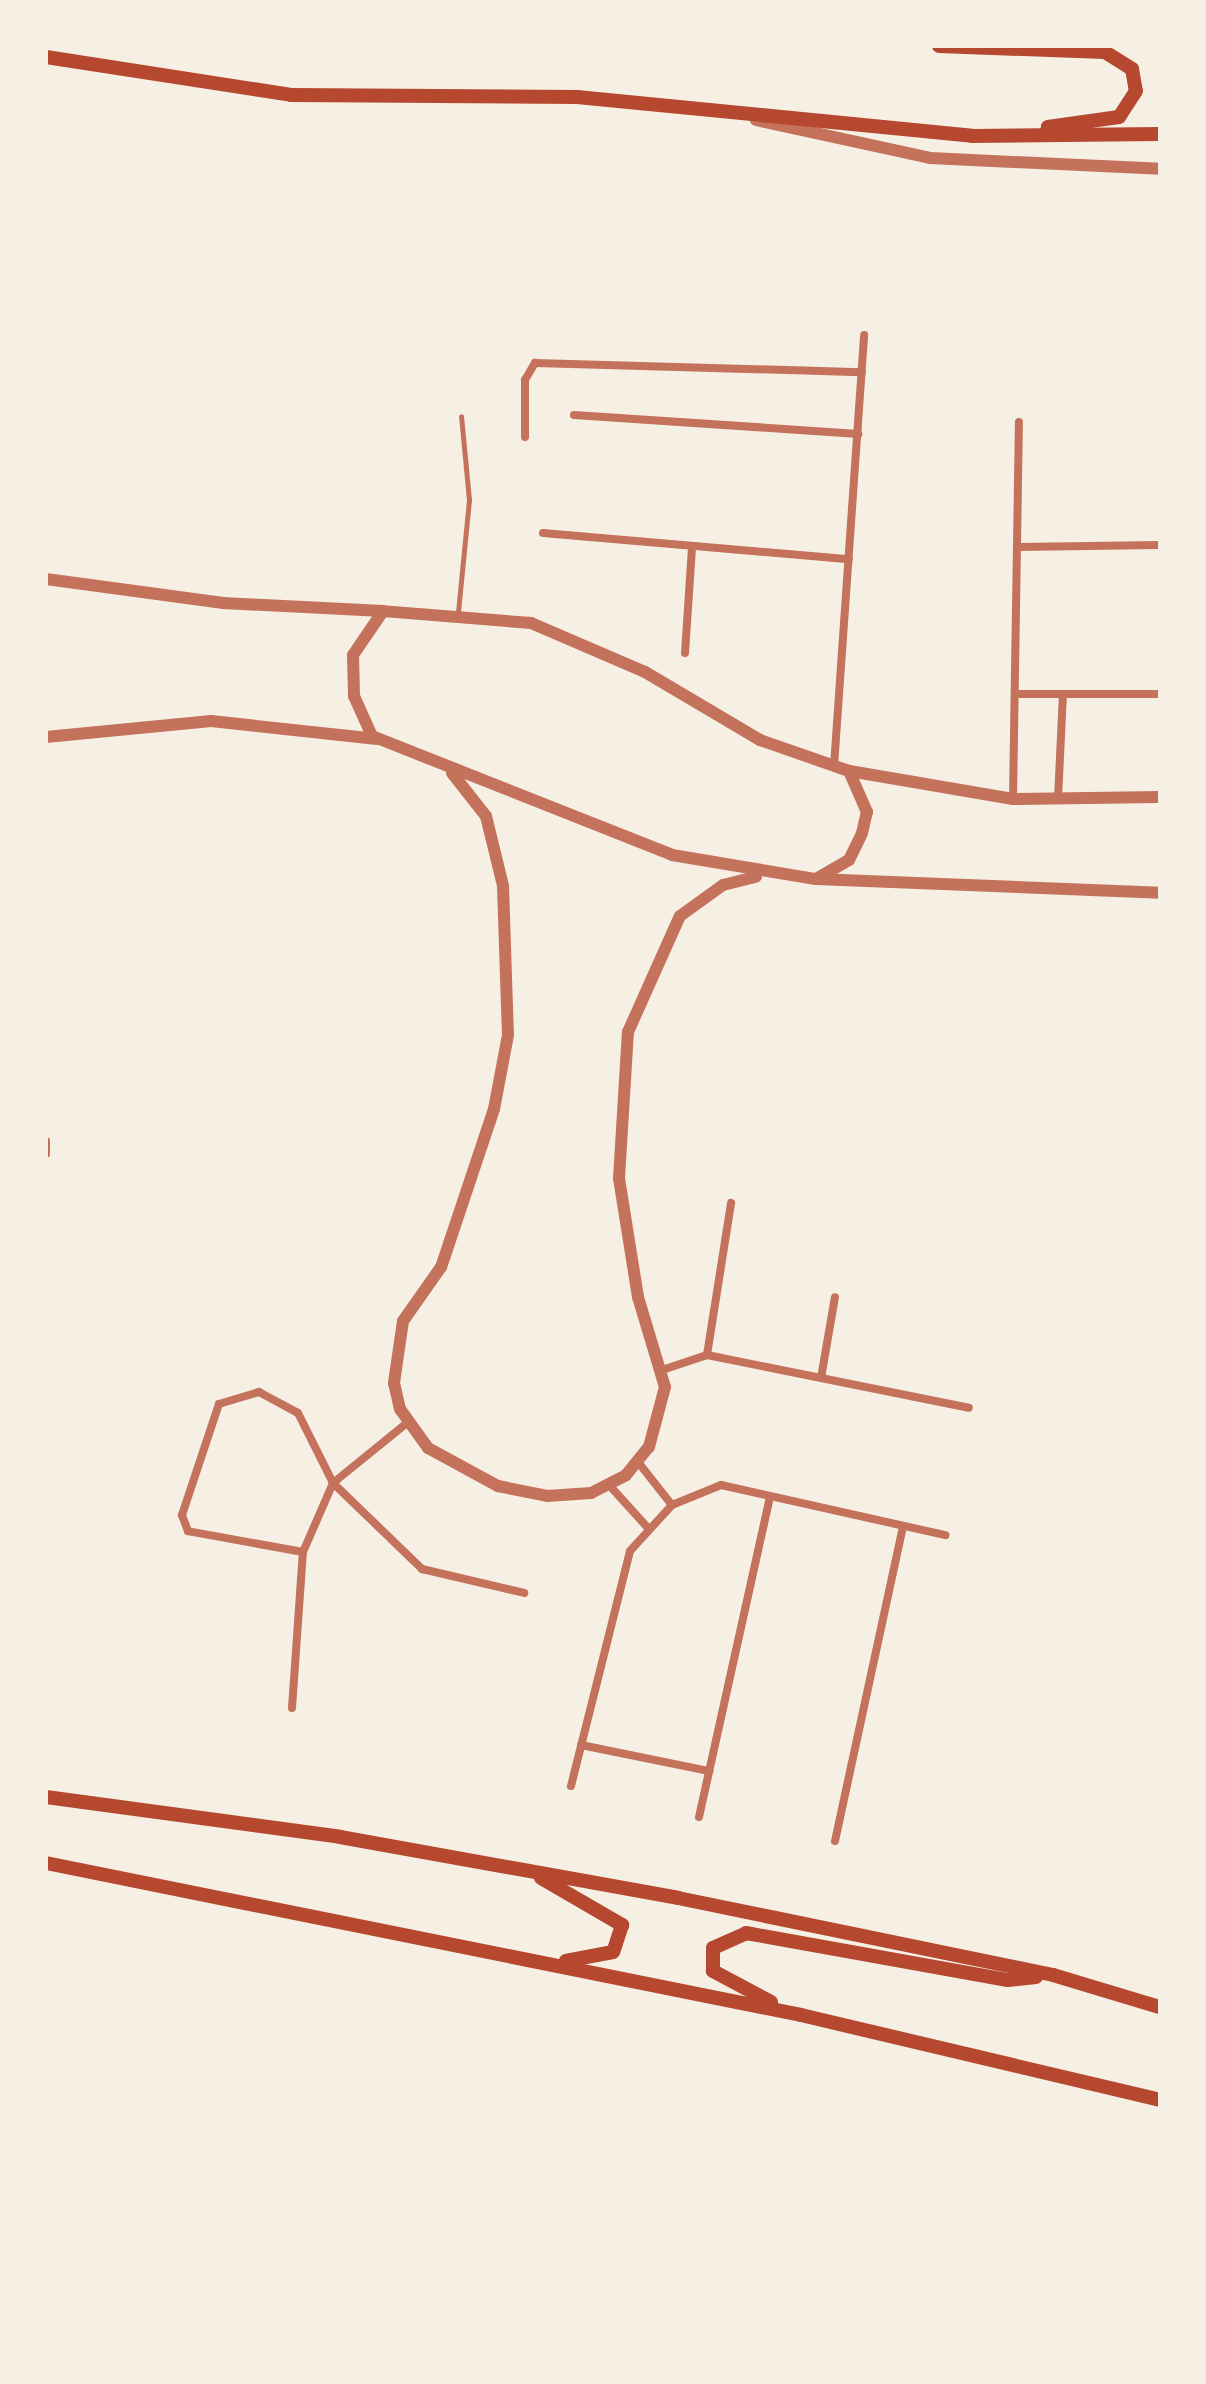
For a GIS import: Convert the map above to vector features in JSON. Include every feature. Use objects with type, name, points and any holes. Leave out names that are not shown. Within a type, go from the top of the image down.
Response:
[{"type":"main road","points":[[939,46],[1105,52],[1132,69],[1136,91],[1119,117],[972,136]]},
{"type":"main road","points":[[46,57],[291,95],[577,97],[972,136],[1160,134]]},
{"type":"main road","points":[[46,1797],[527,1871],[1053,1975],[1160,2007]]},
{"type":"main road","points":[[46,1863],[801,2015],[1160,2100]]},
{"type":"main road","points":[[510,1956],[594,1960],[613,1952],[624,1935],[617,1917],[527,1871]]},
{"type":"main road","points":[[801,2015],[723,1980],[708,1959],[713,1948],[746,1933],[1008,1980],[1053,1975]]},
{"type":"street","points":[[694,107],[930,158],[1160,169]]},
{"type":"street","points":[[834,766],[864,335]]},
{"type":"street","points":[[525,437],[525,380],[535,363],[862,372]]},
{"type":"street","points":[[574,415],[858,434]]},
{"type":"street","points":[[1013,799],[1019,422]]},
{"type":"street","points":[[543,533],[849,559]]},
{"type":"street","points":[[1018,547],[1160,545]]},
{"type":"street","points":[[685,653],[692,547]]},
{"type":"street","points":[[46,579],[223,603],[458,612],[531,623],[585,644],[760,740],[849,771],[1013,799],[1160,797]]},
{"type":"street","points":[[378,739],[354,696],[353,655],[383,611]]},
{"type":"street","points":[[1015,694],[1160,694]]},
{"type":"street","points":[[1058,799],[1063,694]]},
{"type":"street","points":[[46,737],[211,721],[378,739],[611,835],[767,874],[816,879],[1160,893]]},
{"type":"street","points":[[440,764],[476,798],[492,834],[509,925],[509,1011],[503,1070],[470,1183],[441,1267],[403,1321],[395,1349],[394,1383],[408,1422],[446,1462],[498,1486],[567,1497],[610,1486],[638,1462],[660,1418],[662,1370],[638,1297],[619,1178],[628,1032],[680,916],[723,885],[767,874]]},
{"type":"street","points":[[816,879],[849,860],[862,833],[867,812],[849,771]]},
{"type":"street","points":[[46,1141],[46,1154]]},
{"type":"street","points":[[707,1355],[731,1203]]},
{"type":"street","points":[[821,1378],[835,1297]]},
{"type":"street","points":[[662,1370],[707,1355],[969,1408]]},
{"type":"street","points":[[303,1552],[188,1531],[182,1515],[219,1404],[259,1392],[298,1413],[333,1483],[422,1569],[524,1593]]},
{"type":"street","points":[[292,1708],[303,1552],[333,1483],[408,1422]]},
{"type":"street","points":[[638,1462],[672,1505]]},
{"type":"street","points":[[571,1786],[630,1551],[672,1505],[721,1485],[945,1535]]},
{"type":"street","points":[[610,1486],[648,1528]]},
{"type":"street","points":[[699,1817],[770,1497]]},
{"type":"street","points":[[835,1841],[903,1526]]},
{"type":"street","points":[[581,1745],[709,1771]]},
{"type":"lane","points":[[458,612],[469,500],[461,416]]}]
